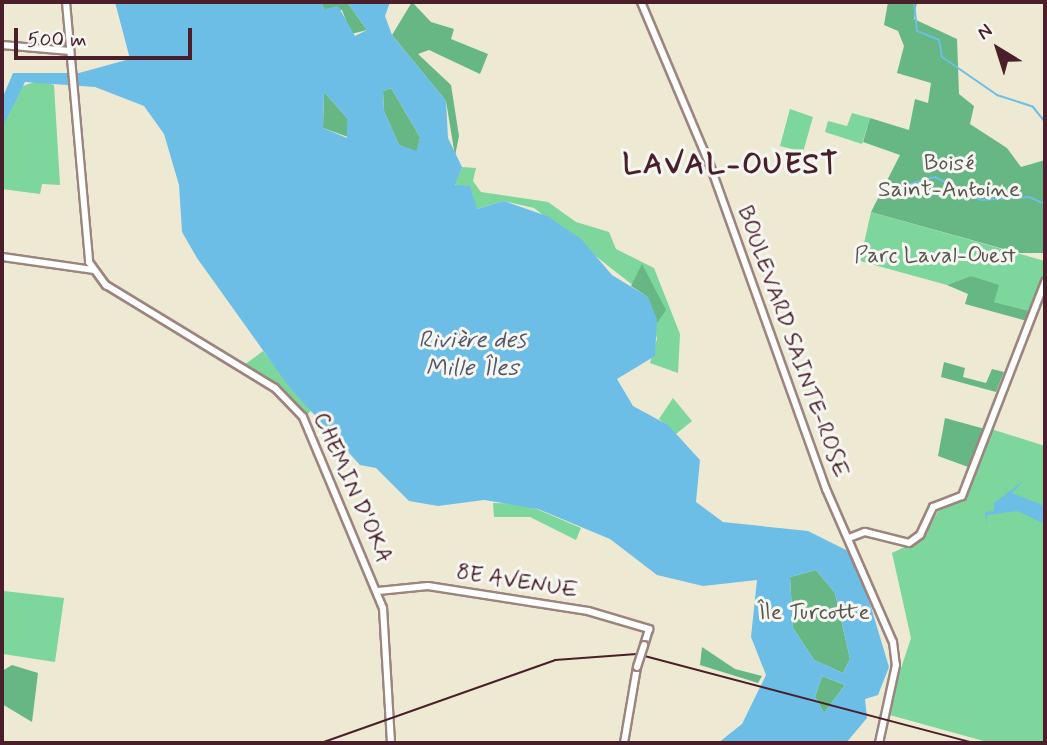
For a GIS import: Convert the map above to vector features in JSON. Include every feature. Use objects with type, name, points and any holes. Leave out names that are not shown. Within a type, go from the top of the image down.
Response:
[{"type":"street","points":[[66,2],[86,253],[84,269]]},
{"type":"street","name":"BOULEVARD SAINTE-ROSE","points":[[641,2],[710,165],[849,538],[895,651],[879,743]]},
{"type":"street","points":[[2,46],[70,51]]},
{"type":"street","points":[[2,257],[93,270],[86,253]]},
{"type":"street","name":"CHEMIN D'OKA","points":[[93,270],[112,289],[293,405],[378,591],[385,619],[391,743]]},
{"type":"street","points":[[849,538],[864,532],[909,543],[920,535],[933,507],[962,496],[1045,282]]},
{"type":"street","name":"8E AVENUE","points":[[378,591],[428,586],[588,611],[649,629],[638,667],[624,743]]},
{"type":"green space","points":[[321,2],[347,2],[367,30],[351,34],[342,10],[324,9]]},
{"type":"green space","points":[[412,2],[431,22],[454,29],[451,39],[488,54],[480,74],[429,50],[418,54],[451,85],[459,136],[455,156],[446,101],[392,35]]},
{"type":"green space","name":"Boisé Saint-Antoine","points":[[888,2],[917,2],[914,19],[957,39],[959,94],[974,106],[970,124],[1007,148],[1021,167],[1045,160],[1045,253],[1018,253],[871,212],[900,155],[863,142],[870,118],[909,130],[915,99],[928,103],[931,83],[897,73],[904,46],[898,31],[884,25]]},
{"type":"green space","points":[[40,80],[54,85],[60,185],[42,184],[40,194],[2,189],[2,127],[20,87]]},
{"type":"green space","points":[[391,88],[420,137],[417,152],[399,145],[384,111],[383,91]]},
{"type":"green space","points":[[324,92],[347,118],[348,137],[323,128]]},
{"type":"green space","points":[[790,109],[813,117],[803,152],[780,146]]},
{"type":"green space","points":[[852,113],[870,118],[862,144],[825,132],[828,121],[847,126]]},
{"type":"green space","points":[[462,167],[476,168],[473,181],[481,192],[548,202],[576,222],[609,232],[616,249],[654,268],[680,334],[678,373],[650,363],[657,339],[648,297],[534,208],[504,201],[477,209],[455,184]]},
{"type":"green space","name":"Parc Laval-Ouest","points":[[871,212],[1045,261],[1045,282],[1030,311],[994,302],[972,276],[947,285],[860,261]]},
{"type":"green space","points":[[642,264],[666,310],[657,323],[648,297],[631,286]]},
{"type":"green space","points":[[971,276],[999,285],[994,302],[1030,311],[1027,321],[965,304],[968,294],[947,285]]},
{"type":"green space","points":[[263,351],[311,411],[305,416],[285,392],[244,365]]},
{"type":"green space","points":[[944,362],[965,368],[963,377],[986,383],[992,369],[1004,372],[996,392],[941,377]]},
{"type":"green space","points":[[673,398],[692,421],[676,434],[659,419]]},
{"type":"green space","points":[[945,418],[985,429],[971,468],[938,456]]},
{"type":"green space","points":[[991,429],[1045,446],[1045,743],[991,743],[886,714],[911,638],[892,553],[923,538],[941,506],[965,500]]},
{"type":"green space","points":[[493,503],[525,504],[581,528],[576,540],[530,517],[494,517]]},
{"type":"green space","name":"Île Turcotte","points":[[816,570],[835,593],[850,659],[843,673],[814,660],[793,628],[790,577]]},
{"type":"green space","points":[[4,591],[64,598],[55,662],[3,654]]},
{"type":"green space","points":[[702,647],[735,669],[762,676],[758,683],[700,665]]},
{"type":"green space","points":[[12,665],[38,673],[32,722],[2,704],[2,671]]},
{"type":"green space","points":[[822,676],[845,685],[824,713],[815,697]]},
{"type":"water","name":"Rivière des Mille Îles","points":[[115,2],[321,2],[324,9],[338,6],[355,36],[367,30],[347,2],[390,2],[385,16],[392,35],[446,101],[448,138],[462,167],[455,185],[470,186],[477,209],[504,201],[547,216],[581,239],[612,275],[648,297],[657,319],[655,356],[617,379],[633,406],[668,425],[700,460],[696,502],[723,522],[808,531],[848,551],[858,564],[889,667],[878,695],[865,699],[867,718],[846,743],[718,743],[742,724],[766,675],[751,637],[757,580],[703,586],[657,575],[610,539],[538,509],[484,500],[438,506],[409,501],[376,468],[360,465],[290,388],[197,258],[182,232],[179,185],[164,134],[144,106],[95,87],[25,82],[2,128],[2,99],[13,73],[79,73],[130,59]],"holes":[[[391,88],[420,137],[417,151],[399,145],[384,111],[383,91]],[[324,92],[347,118],[347,138],[323,128]],[[816,570],[835,593],[850,659],[843,673],[814,660],[793,628],[790,577]],[[822,676],[845,685],[824,713],[815,697]]]},
{"type":"water","points":[[1023,481],[1012,493],[1045,506],[1045,524],[1017,511],[987,515],[987,526],[985,512],[994,511],[994,503]]},
{"type":"waterway","points":[[914,2],[917,31],[939,40],[942,57],[997,95],[1033,107],[1045,122]]},
{"type":"waterway","points":[[887,190],[935,177],[981,200],[1029,197],[1045,204]]},
{"type":"tram line","points":[[321,743],[555,660],[637,654],[973,743]]},
{"type":"district","name":"LAVAL-OUEST","points":[[731,165]]}]
